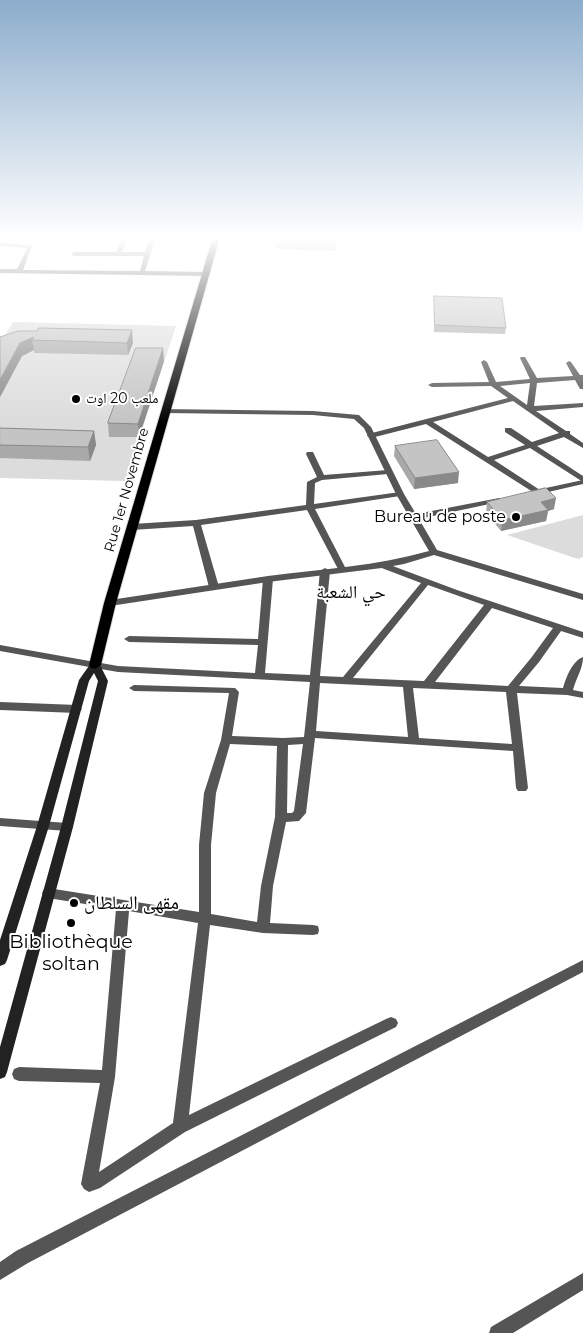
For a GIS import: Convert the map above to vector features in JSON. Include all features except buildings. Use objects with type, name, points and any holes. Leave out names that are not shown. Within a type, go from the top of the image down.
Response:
[{"type":"main road","name":"Rue 1er Novembre","points":[[0,960],[43,826],[78,709],[84,680],[95,664],[110,603],[199,299]]},
{"type":"main road","name":"Rue 1er Novembre","points":[[0,1072],[67,827],[103,681],[95,664]]},
{"type":"street","points":[[523,358],[534,380],[530,409]]},
{"type":"street","points":[[484,362],[493,384],[567,433],[583,446]]},
{"type":"street","points":[[569,363],[580,377],[583,387]]},
{"type":"street","points":[[432,384],[493,384],[580,377]]},
{"type":"street","points":[[370,436],[514,399]]},
{"type":"street","points":[[530,409],[583,405]]},
{"type":"street","points":[[165,411],[356,416],[361,420],[400,494],[434,552]]},
{"type":"street","points":[[428,422],[539,492]]},
{"type":"street","points":[[508,430],[583,481]]},
{"type":"street","points":[[489,459],[567,433]]},
{"type":"street","points":[[310,454],[321,478]]},
{"type":"street","points":[[342,570],[310,507],[311,482],[321,478],[388,472]]},
{"type":"street","points":[[530,494],[583,481]]},
{"type":"street","points":[[132,527],[196,523],[400,494]]},
{"type":"street","points":[[414,517],[510,498]]},
{"type":"street","points":[[196,523],[214,587]]},
{"type":"street","points":[[110,603],[268,579],[382,565],[434,552],[583,597]]},
{"type":"street","points":[[382,565],[426,582],[583,635]]},
{"type":"street","points":[[281,817],[295,818],[300,813],[316,680],[319,616],[325,572]]},
{"type":"street","points":[[260,677],[268,579]]},
{"type":"street","points":[[345,681],[426,582]]},
{"type":"street","points":[[427,685],[490,604]]},
{"type":"street","points":[[522,788],[511,689],[535,660],[559,626]]},
{"type":"street","points":[[129,639],[262,642]]},
{"type":"street","points":[[0,648],[118,669],[567,692],[583,695]]},
{"type":"street","points":[[567,692],[571,677],[583,660]]},
{"type":"street","points":[[408,684],[414,741]]},
{"type":"street","points":[[134,688],[231,690],[234,692],[226,740],[210,793],[205,845],[205,917],[180,1127]]},
{"type":"street","points":[[0,706],[78,709]]},
{"type":"street","points":[[226,740],[283,742],[310,737],[518,748]]},
{"type":"street","points":[[263,928],[267,886],[281,817],[283,742]]},
{"type":"street","points":[[0,822],[67,827]]},
{"type":"street","points":[[48,893],[205,917],[263,928],[313,930]]},
{"type":"street","points":[[123,904],[108,1077],[89,1184],[95,1184],[180,1127],[391,1023]]},
{"type":"street","points":[[0,1272],[22,1257],[583,966]]},
{"type":"street","points":[[18,1074],[108,1077]]},
{"type":"street","points":[[0,1263],[22,1257]]},
{"type":"street","points":[[497,1333],[583,1281]]},
{"type":"shaded area","name":"ملعب 20 اوت","points":[[13,322],[176,326],[125,481],[0,478],[0,344]]},
{"type":"shaded area","points":[[583,515],[583,557],[578,559],[507,535]]},
{"type":"place","name":"ملعب 20 اوت","points":[[76,399]]},
{"type":"place","name":"Bureau de poste","points":[[516,517]]},
{"type":"place","name":"مقهى السلطان","points":[[74,903]]},
{"type":"place","name":"Bibliothèque soltan","points":[[71,923]]},
{"type":"district","name":"حي الشعبة","points":[[351,593]]}]
